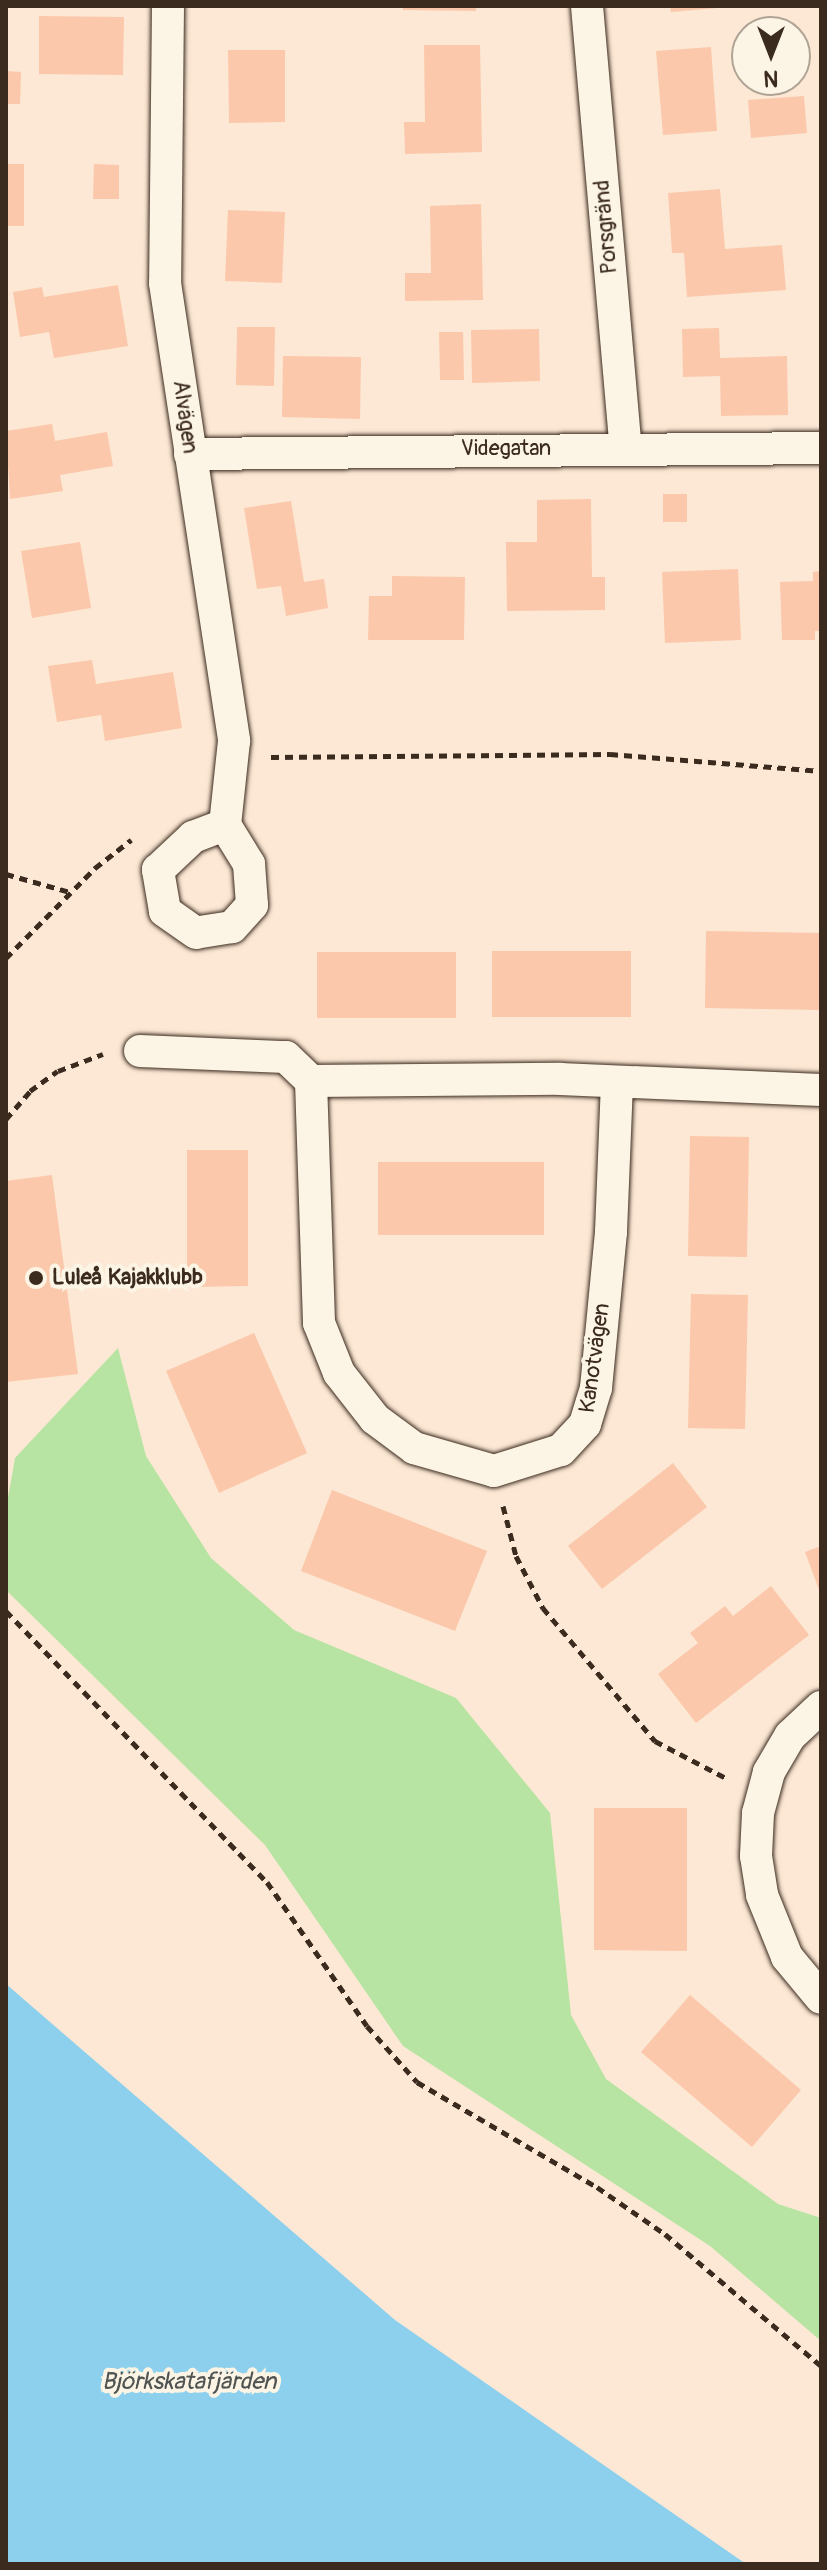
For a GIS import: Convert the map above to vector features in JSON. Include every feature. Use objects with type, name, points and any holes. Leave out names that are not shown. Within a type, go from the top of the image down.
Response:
[{"type":"street","name":"Alvägen","points":[[168,6],[165,283],[234,741],[225,825]]},
{"type":"street","name":"Porsgränd","points":[[587,6],[626,449]]},
{"type":"street","name":"Videgatan","points":[[190,454],[821,448]]},
{"type":"street","points":[[140,1051],[286,1057],[311,1081],[821,1090]]},
{"type":"street","points":[[311,1081],[316,1295],[319,1323],[339,1373],[375,1419],[414,1448],[494,1471]]},
{"type":"street","name":"Kanotvägen","points":[[494,1471],[561,1450],[585,1424],[596,1388],[611,1232],[617,1084]]},
{"type":"street","points":[[821,1707],[790,1736],[764,1792],[756,1856],[762,1895],[787,1957],[821,1998]]},
{"type":"path","points":[[233,769],[266,758],[521,752],[821,771]]},
{"type":"path","points":[[6,958],[71,893],[144,830]]},
{"type":"path","points":[[6,874],[71,893]]},
{"type":"path","points":[[6,1119],[30,1091],[58,1071],[103,1054],[140,1051]]},
{"type":"path","points":[[494,1471],[516,1556],[543,1608],[663,1747],[764,1792]]},
{"type":"path","points":[[6,1611],[267,1882],[367,2026],[417,2082],[597,2187],[665,2234],[821,2366]]},
{"type":"green space","points":[[118,1348],[146,1456],[211,1558],[294,1630],[456,1698],[550,1813],[571,2015],[606,2079],[778,2204],[821,2218],[821,2341],[710,2246],[403,2046],[265,1845],[6,1590],[6,1509],[15,1458]]},
{"type":"water","name":"Björkskatafjärden","points":[[6,1984],[395,2320],[746,2564],[6,2564]]},
{"type":"building","points":[[403,6],[476,6],[476,11],[403,10]]},
{"type":"building","points":[[670,6],[717,6],[717,8],[671,12]]},
{"type":"building","points":[[39,16],[124,17],[123,75],[39,74]]},
{"type":"building","points":[[424,45],[480,45],[482,152],[405,154],[404,122],[425,122]]},
{"type":"building","points":[[711,47],[717,131],[663,135],[656,51]]},
{"type":"building","points":[[228,50],[285,50],[285,122],[229,123]]},
{"type":"building","points":[[6,71],[21,72],[20,104],[6,104]]},
{"type":"building","points":[[804,96],[807,133],[751,138],[748,100]]},
{"type":"building","points":[[6,164],[24,164],[24,226],[6,226]]},
{"type":"building","points":[[94,164],[119,165],[119,199],[93,199]]},
{"type":"building","points":[[720,189],[725,249],[782,245],[786,290],[687,297],[684,253],[672,253],[668,193]]},
{"type":"building","points":[[481,204],[483,300],[405,301],[405,273],[431,273],[430,206]]},
{"type":"building","points":[[228,210],[285,212],[282,283],[225,281]]},
{"type":"building","points":[[118,285],[128,346],[54,358],[49,332],[20,337],[13,292],[42,287],[44,297]]},
{"type":"building","points":[[237,327],[275,327],[274,386],[236,385]]},
{"type":"building","points":[[719,328],[720,358],[787,356],[788,415],[721,416],[720,376],[683,377],[682,329]]},
{"type":"building","points":[[539,329],[540,381],[472,383],[471,330]]},
{"type":"building","points":[[439,332],[463,332],[464,380],[440,380]]},
{"type":"building","points":[[283,356],[361,357],[360,419],[282,417]]},
{"type":"building","points":[[52,424],[55,441],[107,432],[113,466],[60,475],[63,491],[10,499],[6,431]]},
{"type":"building","points":[[663,494],[687,494],[687,522],[663,522]]},
{"type":"building","points":[[591,499],[592,577],[605,577],[605,610],[507,611],[506,542],[537,542],[537,500]]},
{"type":"building","points":[[291,501],[304,582],[324,579],[328,608],[286,616],[281,586],[257,589],[244,508]]},
{"type":"building","points":[[80,542],[91,608],[32,618],[21,551]]},
{"type":"building","points":[[738,569],[741,640],[665,643],[662,572]]},
{"type":"building","points":[[821,571],[821,631],[815,631],[815,640],[782,640],[780,582],[813,581],[813,572]]},
{"type":"building","points":[[392,576],[465,577],[464,640],[368,640],[369,596],[392,596]]},
{"type":"building","points":[[92,660],[96,684],[173,672],[182,728],[105,741],[101,715],[57,722],[48,666]]},
{"type":"building","points":[[706,931],[821,933],[821,1010],[705,1008]]},
{"type":"building","points":[[492,951],[631,951],[631,1017],[492,1017]]},
{"type":"building","points":[[317,952],[456,952],[456,1018],[317,1018]]},
{"type":"building","points":[[690,1136],[749,1137],[747,1257],[688,1256]]},
{"type":"building","points":[[187,1150],[248,1150],[248,1286],[187,1287]]},
{"type":"building","points":[[378,1162],[544,1162],[544,1235],[378,1235]]},
{"type":"building","name":"Luleå Kajakklubb","points":[[52,1175],[78,1374],[6,1382],[6,1181]]},
{"type":"building","points":[[691,1294],[748,1295],[745,1429],[688,1428]]},
{"type":"building","points":[[254,1333],[307,1453],[219,1493],[166,1371]]},
{"type":"building","points":[[673,1463],[707,1507],[602,1589],[568,1546]]},
{"type":"building","points":[[332,1490],[487,1551],[455,1631],[301,1571]]},
{"type":"building","points":[[821,1546],[821,1595],[805,1552]]},
{"type":"building","points":[[771,1586],[809,1635],[696,1723],[658,1674],[698,1643],[690,1633],[725,1606],[733,1616]]},
{"type":"building","points":[[594,1808],[687,1808],[687,1951],[594,1950]]},
{"type":"building","points":[[690,1995],[801,2090],[752,2147],[641,2052]]},
{"type":"place","name":"Luleå Kajakklubb","points":[[36,1278]]}]
